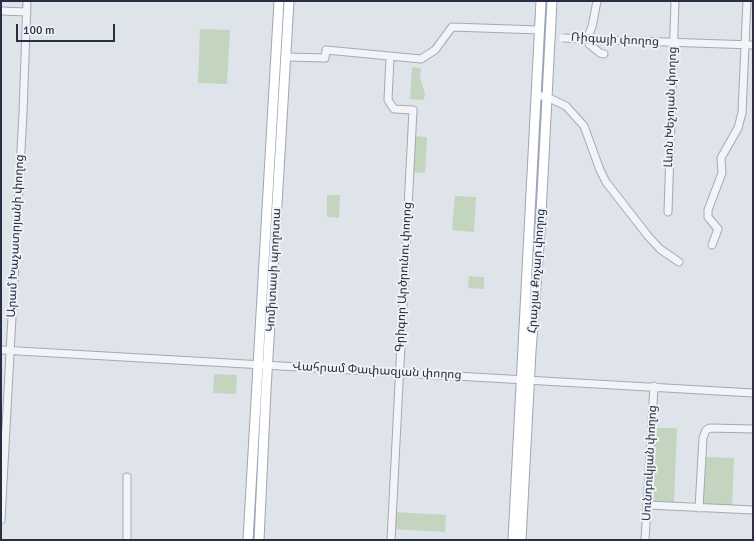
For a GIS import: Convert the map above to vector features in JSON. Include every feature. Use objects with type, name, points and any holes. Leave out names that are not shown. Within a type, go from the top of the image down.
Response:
[{"type":"main road","name":"Կոմիտասի պողոտա","points":[[248,540],[279,1]]},
{"type":"main road","name":"Կոմիտասի պողոտա","points":[[260,540],[268,366],[287,57],[289,1]]},
{"type":"main road","name":"Հրաչյա Քոչար փողոց","points":[[521,540],[536,95],[541,1]]},
{"type":"main road","name":"Հրաչյա Քոչար փողոց","points":[[513,540],[540,233],[552,1]]},
{"type":"street","name":"Արամ Խաչատրյանի փողոց","points":[[1,520],[27,1]]},
{"type":"street","points":[[597,1],[592,27],[588,36],[589,44],[600,53],[604,54]]},
{"type":"street","name":"Լևոն Խեչոյան փողոց","points":[[668,212],[675,1]]},
{"type":"street","points":[[712,245],[718,229],[707,214],[722,173],[721,158],[740,121],[749,45],[748,1]]},
{"type":"street","points":[[1,11],[27,12]]},
{"type":"street","points":[[287,57],[325,58],[326,50],[421,59],[435,50],[452,27],[539,30]]},
{"type":"street","name":"Ռիգայի փողոց","points":[[550,37],[749,45]]},
{"type":"street","name":"Գրիգոր Արծրունու փողոց","points":[[390,57],[388,100],[394,109],[413,110],[391,540]]},
{"type":"street","points":[[536,95],[547,97],[566,106],[584,126],[606,182],[652,240],[665,253],[679,262]]},
{"type":"street","name":"Վահրամ Փափազյան փողոց","points":[[1,350],[258,366],[399,372],[753,392]]},
{"type":"street","name":"Սունդուկյան փողոց","points":[[645,540],[654,386]]},
{"type":"street","points":[[699,508],[703,438],[706,430],[710,428],[753,429]]},
{"type":"street","points":[[127,478],[127,540]]},
{"type":"street","points":[[648,506],[753,510]]},
{"type":"green space","points":[[200,29],[230,30],[227,84],[198,83]]},
{"type":"green space","points":[[412,67],[421,68],[420,78],[425,93],[424,100],[410,99]]},
{"type":"green space","points":[[414,136],[427,137],[425,173],[411,172]]},
{"type":"green space","points":[[327,195],[340,195],[339,218],[327,217]]},
{"type":"green space","points":[[455,196],[476,197],[474,232],[452,230]]},
{"type":"green space","points":[[469,276],[484,277],[484,289],[468,288]]},
{"type":"green space","points":[[214,374],[237,375],[236,394],[213,393]]},
{"type":"green space","points":[[654,428],[677,428],[674,503],[652,502]]},
{"type":"green space","points":[[703,457],[734,458],[732,507],[701,506]]},
{"type":"green space","points":[[395,512],[446,515],[445,532],[394,529]]}]
